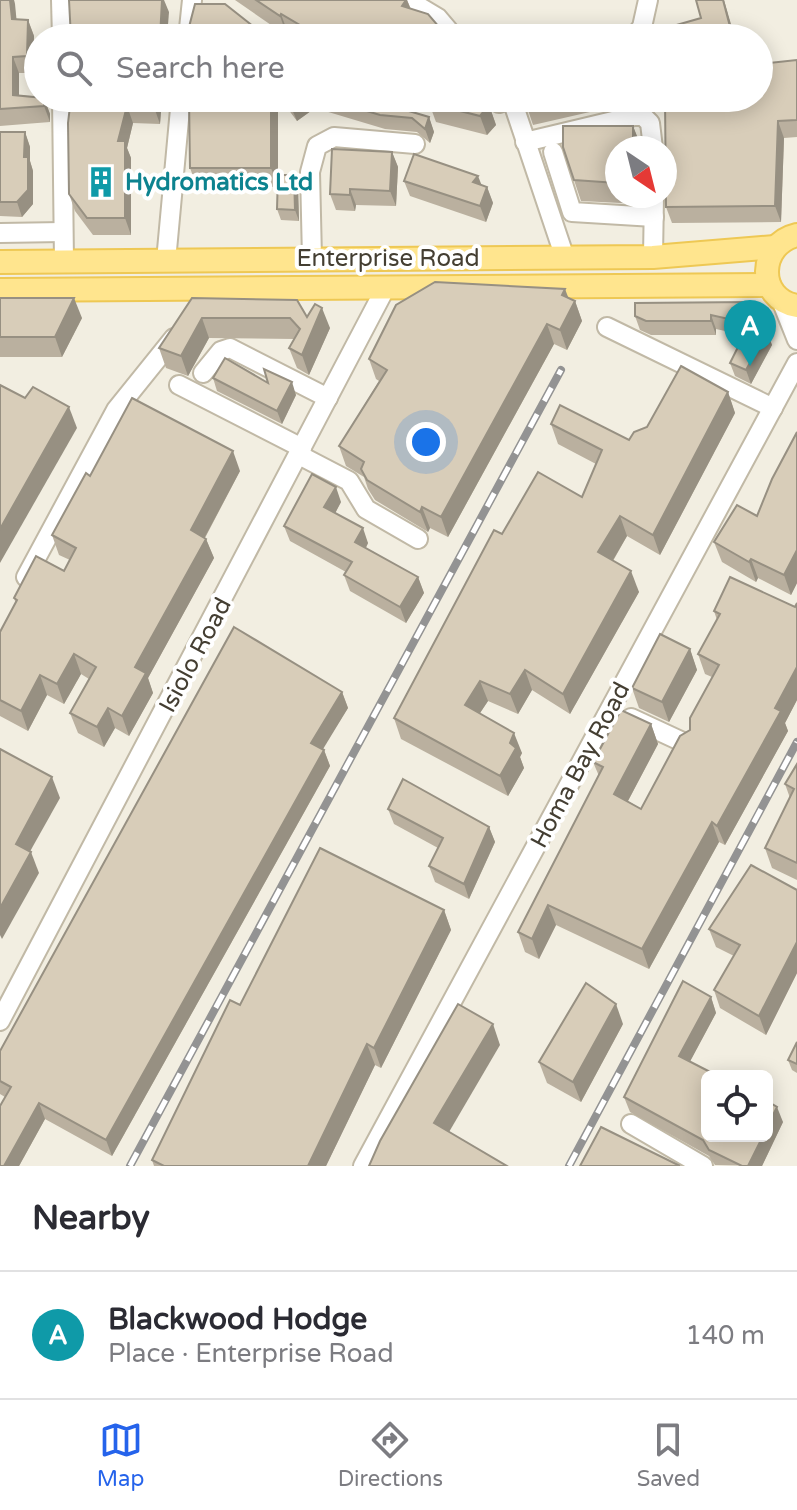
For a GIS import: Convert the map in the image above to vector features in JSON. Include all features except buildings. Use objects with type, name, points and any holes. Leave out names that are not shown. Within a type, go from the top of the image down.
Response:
[{"type":"main road","name":"Enterprise Road","points":[[0,262],[653,257],[775,247],[797,235]]},
{"type":"main road","points":[[775,247],[766,265],[782,297]]},
{"type":"main road","points":[[320,258],[325,288]]},
{"type":"main road","name":"Enterprise Road","points":[[0,290],[194,305],[325,288],[386,287],[782,297]]},
{"type":"lane","points":[[61,0],[62,24]]},
{"type":"lane","points":[[189,24],[192,0]]},
{"type":"lane","points":[[408,0],[443,24]]},
{"type":"lane","points":[[643,24],[648,0]]},
{"type":"lane","points":[[62,112],[64,261]]},
{"type":"lane","points":[[166,261],[180,112]]},
{"type":"lane","points":[[517,112],[565,258]]},
{"type":"lane","points":[[525,142],[634,116],[643,116],[650,123],[652,136]]},
{"type":"lane","points":[[320,258],[310,172],[317,146],[334,137],[415,144]]},
{"type":"lane","points":[[553,152],[572,212],[654,217]]},
{"type":"lane","points":[[653,257],[654,208]]},
{"type":"lane","points":[[0,233],[63,232]]},
{"type":"lane","name":"Isiolo Road","points":[[0,1021],[386,287]]},
{"type":"lane","points":[[782,297],[797,340]]},
{"type":"lane","points":[[22,585],[116,410],[163,354],[194,305]]},
{"type":"lane","points":[[607,327],[682,372],[773,408]]},
{"type":"lane","points":[[203,373],[221,351],[230,348],[328,398]]},
{"type":"lane","name":"Homa Bay Road","points":[[363,1166],[795,371]]},
{"type":"lane","points":[[179,385],[349,481],[366,509],[418,539]]},
{"type":"lane","points":[[611,708],[687,744]]},
{"type":"lane","points":[[631,1124],[703,1166]]},
{"type":"railway","points":[[130,1166],[561,370]]},
{"type":"railway","points":[[569,1166],[797,742]]},
{"type":"place","name":"Hydromatics Ltd","points":[[101,182]]},
{"type":"place","name":"Blackwood Hodge","points":[[750,366]]}]
